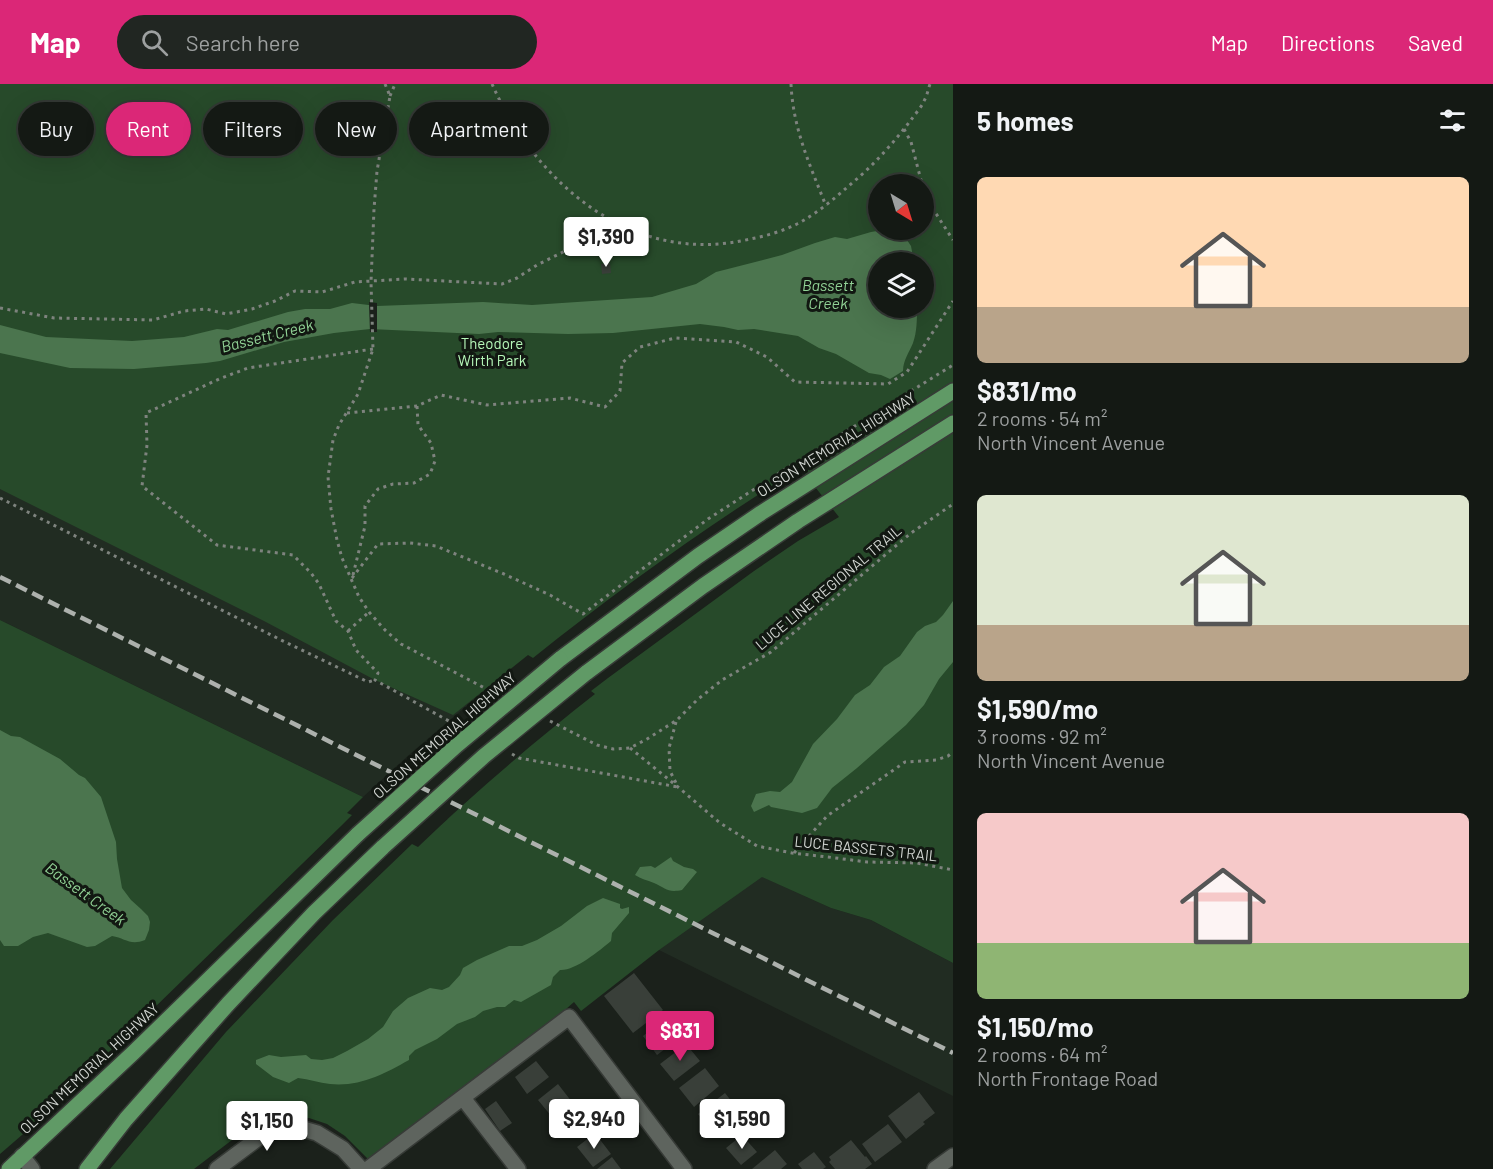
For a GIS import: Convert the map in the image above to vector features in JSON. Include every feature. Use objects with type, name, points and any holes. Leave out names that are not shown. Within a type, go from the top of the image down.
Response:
[{"type":"main road","name":"OLSON MEMORIAL HIGHWAY","points":[[9,1169],[133,1053],[358,834],[457,745],[560,659],[689,563],[761,513],[953,391]]},
{"type":"main road","points":[[87,1169],[126,1119],[228,1004],[314,913],[484,756],[586,673],[703,586],[789,527],[953,423]]},
{"type":"street","points":[[368,1169],[569,1017],[684,1169]]},
{"type":"street","points":[[463,1098],[518,1169]]},
{"type":"street","points":[[217,1169],[269,1130],[286,1124],[317,1133],[343,1149],[361,1169]]},
{"type":"street","points":[[22,1156],[32,1169]]},
{"type":"street","points":[[935,1169],[953,1156]]},
{"type":"path","points":[[385,84],[390,96]]},
{"type":"path","points":[[395,84],[390,96],[377,171],[371,282],[373,348],[358,394],[339,425],[333,440],[328,465],[328,490],[336,540],[342,558],[359,597],[369,612],[384,630],[401,644],[474,683]]},
{"type":"path","points":[[492,84],[509,118],[527,146],[546,169],[595,211],[652,238],[704,246],[766,236],[797,224],[826,206],[866,171],[904,129],[924,102],[930,84]]},
{"type":"path","points":[[791,84],[796,127],[826,206]]},
{"type":"path","points":[[904,129],[911,142],[919,174]]},
{"type":"path","points":[[934,211],[953,240]]},
{"type":"path","points":[[0,308],[54,318],[153,320],[184,311],[206,309],[225,314],[252,309],[295,291],[322,292],[355,282],[405,279],[502,284],[619,224]]},
{"type":"path","points":[[347,413],[417,406],[441,395],[487,405],[570,398],[605,406],[620,391],[622,363],[640,347],[675,338],[736,342],[767,357],[795,382],[888,384],[907,372],[953,301]]},
{"type":"path","points":[[373,348],[248,368],[146,413],[147,445],[142,486],[217,545],[293,555],[319,584],[336,621],[348,631],[356,650],[378,674],[375,680]]},
{"type":"path","points":[[352,578],[378,544],[410,543],[436,546],[504,574],[583,614],[708,519],[953,365]]},
{"type":"path","points":[[352,578],[365,526],[365,506],[378,489],[393,484],[414,483],[430,474],[435,461],[431,443],[418,425],[417,406]]},
{"type":"path","points":[[0,498],[285,642],[368,682],[375,680],[459,727]]},
{"type":"path","name":"LUCE LINE REGIONAL TRAIL","points":[[630,748],[677,720],[722,680],[771,652],[910,533],[953,504]]},
{"type":"path","points":[[348,631],[369,612]]},
{"type":"path","points":[[677,720],[669,748],[670,771],[678,786]]},
{"type":"path","name":"LUCE BASSETS TRAIL","points":[[630,748],[720,823],[757,846],[867,862],[917,863],[953,870]]},
{"type":"path","points":[[794,853],[827,816],[905,762],[936,760],[953,752]]},
{"type":"path","points":[[509,753],[519,758],[678,786]]},
{"type":"shaded area","points":[[0,412],[510,669],[363,797],[0,620]]},
{"type":"shaded area","points":[[514,761],[831,908],[871,920],[953,963],[953,1096],[659,950],[447,819]]},
{"type":"green space","name":"Theodore Wirth Park","points":[[0,84],[953,84],[953,963],[871,920],[831,908],[762,877],[659,950],[581,1011],[574,1002],[539,1033],[370,1161],[345,1136],[327,1124],[309,1118],[295,1117],[278,1118],[253,1124],[194,1169],[110,1169],[226,1032],[333,920],[412,844],[418,847],[505,768],[595,694],[591,691],[754,571],[839,517],[800,468],[664,559],[533,658],[528,655],[453,715],[375,680],[264,621],[0,489]]},
{"type":"green space","points":[[0,620],[363,797],[347,813],[352,815],[341,826],[37,1122],[0,1154]]},
{"type":"water","name":"Bassett Creek","points":[[868,233],[868,240],[907,240],[911,246],[912,252],[868,252],[868,318],[917,318],[913,343],[905,360],[903,371],[890,379],[869,373],[798,336],[700,324],[613,333],[568,334],[498,332],[479,334],[370,329],[284,342],[220,361],[134,369],[70,368],[0,353],[0,325],[46,337],[132,341],[184,337],[217,329],[228,330],[288,312],[330,309],[352,303],[377,306],[483,302],[532,305],[652,297],[696,284],[716,272],[782,255],[835,237],[847,239]]},
{"type":"water","points":[[953,601],[953,662],[939,679],[924,705],[906,725],[832,788],[817,808],[802,813],[769,805],[754,812],[751,806],[756,794],[770,791],[780,792],[792,782],[813,744],[837,719],[855,695],[870,685],[884,667],[900,656],[917,632],[936,622]]},
{"type":"water","points":[[0,730],[11,736],[20,737],[60,759],[85,778],[101,797],[116,842],[122,888],[148,916],[150,922],[145,940],[131,942],[112,936],[95,946],[87,947],[48,933],[33,937],[18,946],[4,946],[0,940]]},
{"type":"water","points":[[671,857],[673,861],[697,872],[682,890],[670,890],[635,875],[640,867],[655,868]]},
{"type":"water","points":[[603,898],[620,904],[622,909],[629,907],[629,913],[612,933],[611,941],[594,955],[580,964],[560,970],[553,977],[551,985],[521,1002],[514,1000],[505,1007],[483,1011],[457,1024],[437,1039],[415,1050],[409,1056],[409,1060],[390,1070],[351,1083],[330,1084],[298,1078],[289,1083],[273,1077],[256,1064],[256,1060],[269,1055],[281,1057],[306,1055],[311,1059],[322,1060],[333,1058],[368,1039],[383,1027],[393,1011],[408,998],[430,988],[442,990],[449,987],[463,968],[509,946],[522,946],[537,940],[561,926],[587,906]]},
{"type":"pier","points":[[369,302],[377,303],[377,332],[370,332]]},
{"type":"building","points":[[610,263],[611,273],[602,274],[601,264]]},
{"type":"building","points":[[634,973],[663,1010],[633,1033],[604,996]]},
{"type":"building","points":[[666,1018],[681,1037],[657,1055],[643,1036]]},
{"type":"building","points":[[686,1044],[700,1061],[674,1081],[660,1064]]},
{"type":"building","points":[[536,1061],[549,1077],[527,1094],[515,1077]]},
{"type":"building","points":[[705,1068],[719,1086],[694,1107],[679,1088]]},
{"type":"building","points":[[558,1084],[572,1102],[552,1117],[538,1100]]},
{"type":"building","points":[[919,1092],[935,1113],[906,1139],[888,1116]]},
{"type":"building","points":[[725,1093],[740,1112],[714,1133],[698,1114]]},
{"type":"building","points":[[496,1101],[512,1123],[500,1131],[485,1109]]},
{"type":"building","points":[[576,1105],[590,1124],[572,1138],[558,1119]]},
{"type":"building","points":[[888,1124],[902,1142],[875,1162],[862,1144]]},
{"type":"building","points":[[595,1133],[611,1154],[593,1167],[577,1147]]},
{"type":"building","points":[[742,1135],[757,1152],[741,1165],[726,1148]]},
{"type":"building","points":[[851,1140],[872,1164],[865,1169],[835,1169],[829,1162],[831,1160],[829,1157]]},
{"type":"building","points":[[775,1150],[787,1164],[781,1169],[752,1169]]},
{"type":"building","points":[[814,1152],[826,1167],[802,1169],[798,1164]]},
{"type":"building","points":[[612,1157],[621,1169],[597,1169]]},
{"type":"railway","points":[[0,577],[953,1053]]}]
